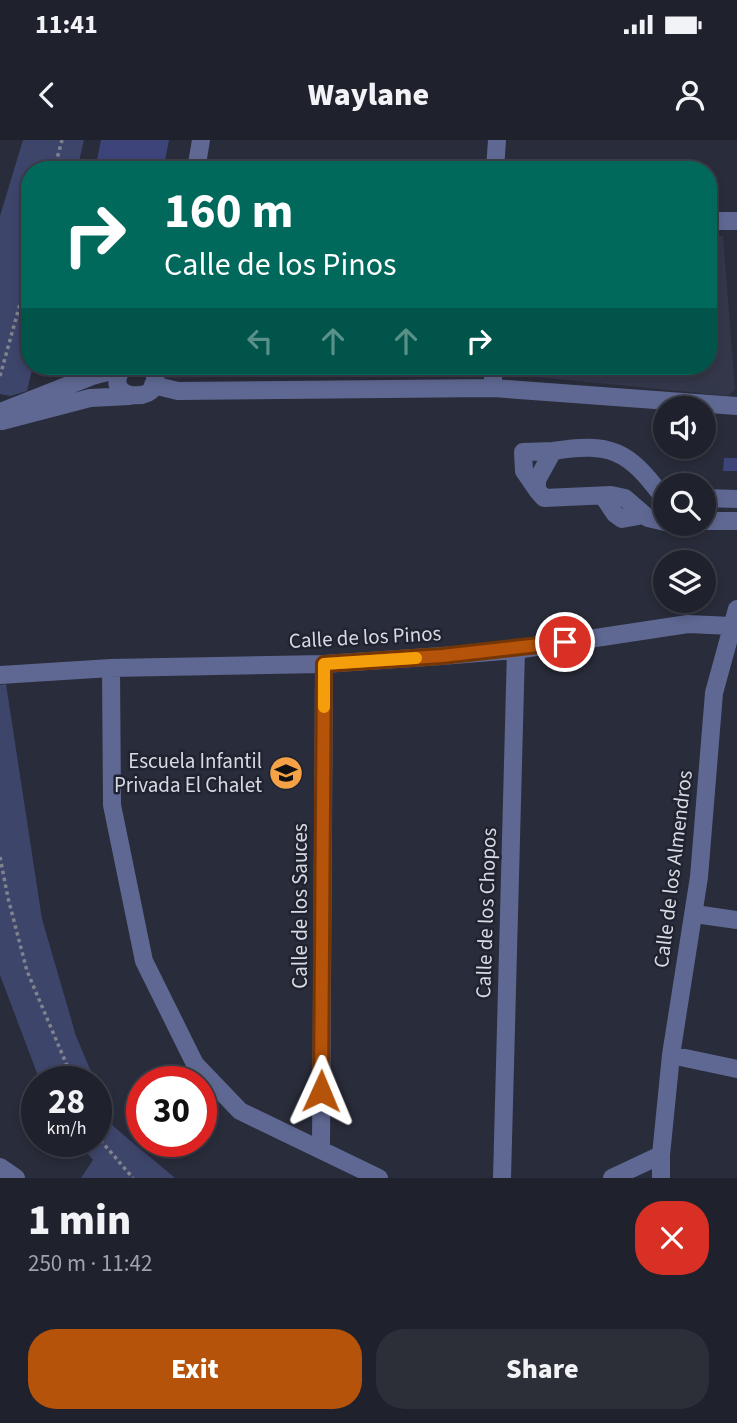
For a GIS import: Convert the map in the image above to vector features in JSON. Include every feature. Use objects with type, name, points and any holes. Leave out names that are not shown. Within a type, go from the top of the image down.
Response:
[{"type":"street","points":[[198,161],[201,140]]},
{"type":"street","points":[[496,161],[497,140]]},
{"type":"street","points":[[717,221],[737,221]]},
{"type":"street","points":[[1,420],[95,375]]},
{"type":"street","points":[[119,375],[120,386],[130,396]]},
{"type":"street","points":[[1,420],[90,398],[142,396],[153,385],[153,375]]},
{"type":"street","points":[[493,375],[493,388]]},
{"type":"street","points":[[153,385],[178,391],[493,388],[737,406]]},
{"type":"street","points":[[653,484],[629,458],[615,450],[523,452],[524,471],[544,498],[625,498],[653,519]]},
{"type":"street","points":[[537,490],[537,480],[553,451]]},
{"type":"street","points":[[716,498],[737,499]]},
{"type":"street","points":[[716,521],[737,521]]},
{"type":"street","name":"Calle de los Pinos","points":[[0,675],[111,668],[324,664],[516,650],[688,624],[735,622]]},
{"type":"street","name":"Calle de los Almendros","points":[[661,1178],[671,1055],[695,914],[714,693],[735,622]]},
{"type":"street","name":"Calle de los Chopos","points":[[502,1178],[516,650]]},
{"type":"street","name":"Calle de los Sauces","points":[[321,1148],[324,664]]},
{"type":"street","points":[[111,668],[112,805],[144,961],[195,1064],[240,1111],[379,1178]]},
{"type":"street","points":[[695,914],[737,920]]},
{"type":"street","points":[[671,1055],[737,1069]]},
{"type":"street","points":[[612,1178],[661,1155]]},
{"type":"street","points":[[0,1167],[16,1178]]},
{"type":"path","points":[[56,161],[62,140]]},
{"type":"path","points":[[0,376],[21,300]]},
{"type":"path","points":[[0,857],[27,971],[67,1066]]},
{"type":"path","points":[[112,1154],[133,1178]]},
{"type":"shaded area","points":[[23,140],[84,140],[79,161],[21,161],[21,375],[31,375],[27,391],[10,396],[0,394],[0,216]]},
{"type":"shaded area","points":[[717,236],[723,236],[735,389],[729,396],[516,375],[717,375]]},
{"type":"shaded area","points":[[166,375],[320,375],[166,378]]},
{"type":"shaded area","points":[[6,684],[42,919],[76,1036],[89,1066],[34,1066],[0,975],[0,685]]},
{"type":"shaded area","points":[[112,1124],[126,1137],[126,1157],[150,1157],[175,1178],[81,1178],[93,1160],[90,1157],[112,1157]]},
{"type":"building","points":[[101,140],[169,140],[165,161],[97,161]]},
{"type":"building","points":[[724,458],[737,458],[737,471],[723,471]]},
{"type":"slow traffic","points":[[324,707],[324,664],[416,658]]},
{"type":"place","name":"Escuela Infantil Privada El Chalet","points":[[286,773]]},
{"type":"route","points":[[321,1091],[324,664],[516,650],[565,642]]}]
